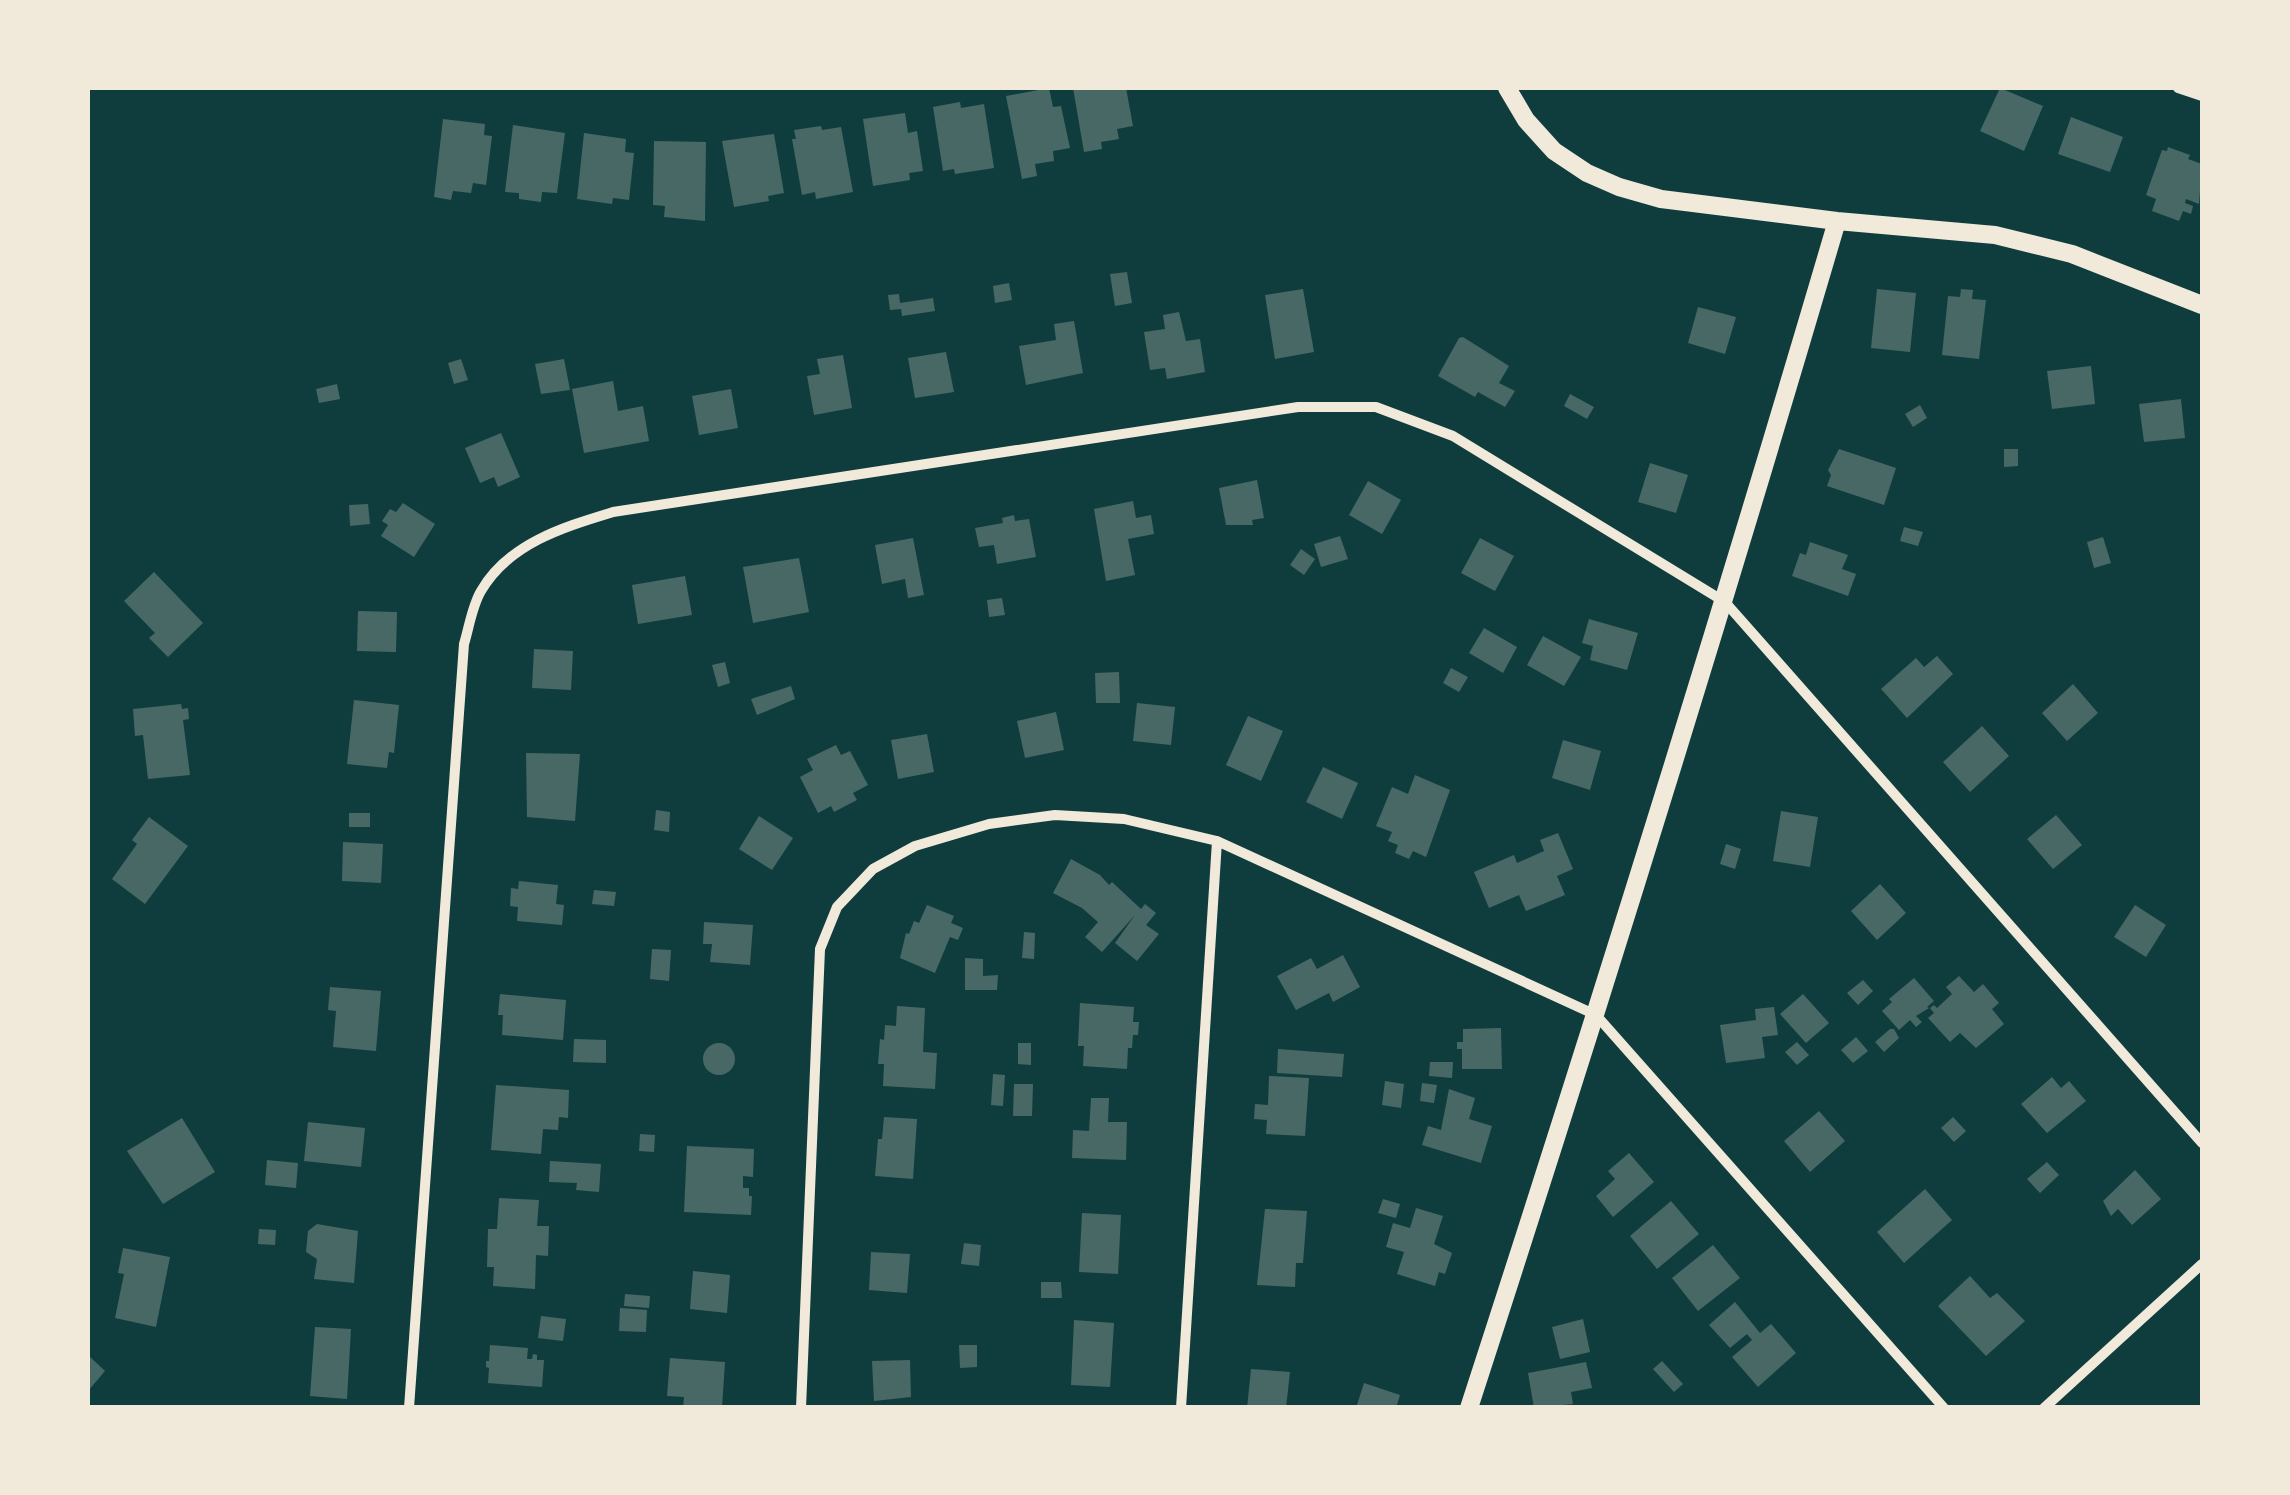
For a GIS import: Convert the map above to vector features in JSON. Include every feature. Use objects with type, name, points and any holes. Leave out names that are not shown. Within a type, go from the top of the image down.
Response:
[{"type":"street","points":[[1507,88],[1526,120],[1554,151],[1619,187],[1661,198],[1836,221],[1995,235],[2072,254],[2202,305]]},
{"type":"street","points":[[2178,88],[2202,96]]},
{"type":"street","points":[[1468,1408],[1725,602],[1836,221]]},
{"type":"street","points":[[409,1408],[464,644],[480,592],[509,559],[552,531],[613,512],[1298,407],[1376,407],[1453,436],[1725,602],[2202,1143]]},
{"type":"street","points":[[800,1408],[820,949],[837,907],[872,869],[915,846],[989,824],[1056,815],[1124,819],[1217,841],[1596,1015],[1944,1408]]},
{"type":"street","points":[[1181,1408],[1217,841]]},
{"type":"street","points":[[2044,1408],[2202,1264]]},
{"type":"building","points":[[1049,88],[1053,107],[1061,106],[1070,148],[1053,151],[1054,161],[1035,164],[1037,176],[1022,179],[1006,96]]},
{"type":"building","points":[[1073,88],[1126,88],[1133,126],[1117,129],[1119,139],[1101,142],[1102,149],[1084,152]]},
{"type":"building","points":[[2000,88],[2043,106],[2024,151],[1980,131]]},
{"type":"building","points":[[960,102],[961,108],[984,104],[994,168],[955,174],[954,169],[943,171],[933,107]]},
{"type":"building","points":[[905,113],[908,133],[917,131],[923,171],[909,173],[910,180],[873,186],[863,119]]},
{"type":"building","points":[[2071,117],[2123,137],[2110,172],[2058,154]]},
{"type":"building","points":[[443,119],[485,124],[484,135],[492,136],[486,185],[473,183],[471,193],[453,191],[451,200],[434,197]]},
{"type":"building","points":[[513,125],[565,133],[557,193],[542,192],[541,202],[505,192]]},
{"type":"building","points":[[821,126],[822,130],[841,127],[853,192],[816,199],[815,192],[802,195],[792,139],[796,139],[794,130]]},
{"type":"building","points":[[584,133],[626,139],[625,152],[634,153],[629,200],[613,198],[612,204],[577,199]]},
{"type":"building","points":[[774,134],[784,193],[768,196],[769,201],[734,207],[722,141]]},
{"type":"building","points":[[654,141],[706,142],[705,221],[664,217],[665,206],[653,205]]},
{"type":"building","points":[[2168,147],[2202,164],[2199,204],[2186,199],[2185,203],[2193,206],[2191,214],[2183,211],[2179,221],[2152,211],[2156,199],[2146,195],[2162,150],[2167,151]]},
{"type":"building","points":[[1127,272],[1132,303],[1115,306],[1110,274]]},
{"type":"building","points":[[1009,283],[1012,300],[995,303],[993,286]]},
{"type":"building","points":[[1303,289],[1314,352],[1275,359],[1265,295]]},
{"type":"building","points":[[1877,289],[1916,293],[1910,352],[1871,348]]},
{"type":"building","points":[[1961,289],[1973,290],[1972,299],[1986,300],[1979,359],[1942,355],[1948,296],[1960,297]]},
{"type":"building","points":[[899,294],[900,303],[933,298],[935,311],[902,316],[901,309],[890,310],[888,295]]},
{"type":"building","points":[[1698,307],[1736,317],[1725,354],[1688,343]]},
{"type":"building","points":[[1179,312],[1186,341],[1200,339],[1205,372],[1167,379],[1165,368],[1150,370],[1144,332],[1165,329],[1163,315]]},
{"type":"building","points":[[1074,321],[1083,373],[1026,385],[1019,346],[1056,340],[1054,324]]},
{"type":"building","points":[[1463,337],[1509,366],[1499,383],[1515,391],[1505,407],[1478,392],[1475,397],[1438,376]]},
{"type":"building","points":[[946,352],[954,392],[915,398],[908,358]]},
{"type":"building","points":[[843,355],[852,408],[814,415],[807,376],[820,374],[817,359]]},
{"type":"building","points":[[461,359],[468,380],[454,384],[448,363]]},
{"type":"building","points":[[564,359],[570,390],[541,394],[535,364]]},
{"type":"building","points":[[2091,366],[2095,404],[2052,409],[2047,371]]},
{"type":"building","points":[[613,381],[618,411],[643,406],[649,441],[584,453],[572,389]]},
{"type":"building","points":[[337,384],[340,399],[319,403],[316,389]]},
{"type":"building","points":[[731,389],[738,428],[699,435],[692,396]]},
{"type":"building","points":[[1570,394],[1594,407],[1587,419],[1564,406]]},
{"type":"building","points":[[2181,399],[2185,438],[2144,442],[2139,404]]},
{"type":"building","points":[[1920,405],[1927,418],[1913,427],[1905,414]]},
{"type":"building","points":[[501,433],[520,477],[498,487],[494,477],[480,483],[465,448]]},
{"type":"building","points":[[1839,449],[1896,468],[1884,505],[1827,486],[1831,475],[1828,470]]},
{"type":"building","points":[[2004,449],[2018,449],[2018,466],[2004,467]]},
{"type":"building","points":[[1650,463],[1688,475],[1676,513],[1638,502]]},
{"type":"building","points":[[1257,480],[1264,518],[1252,520],[1253,525],[1226,525],[1219,488]]},
{"type":"building","points":[[1368,481],[1401,500],[1382,534],[1349,515]]},
{"type":"building","points":[[1133,501],[1136,518],[1151,515],[1154,534],[1128,539],[1135,575],[1106,581],[1094,509]]},
{"type":"building","points":[[403,503],[435,524],[414,557],[381,536],[388,525],[382,521],[390,509],[396,512]]},
{"type":"building","points":[[368,504],[370,524],[350,526],[349,505]]},
{"type":"building","points":[[1014,515],[1015,521],[1029,519],[1036,557],[997,564],[994,545],[979,547],[975,528],[1003,523],[1002,518]]},
{"type":"building","points":[[1904,527],[1923,532],[1918,546],[1900,541]]},
{"type":"building","points":[[1340,536],[1348,559],[1321,567],[1314,544]]},
{"type":"building","points":[[2103,537],[2111,563],[2094,568],[2087,542]]},
{"type":"building","points":[[913,538],[924,595],[908,598],[905,579],[882,584],[875,545]]},
{"type":"building","points":[[1480,538],[1514,556],[1495,591],[1461,573]]},
{"type":"building","points":[[1810,542],[1848,555],[1842,569],[1856,574],[1848,596],[1792,576],[1800,553],[1806,555]]},
{"type":"building","points":[[1301,549],[1315,559],[1304,575],[1290,565]]},
{"type":"building","points":[[799,558],[809,612],[753,623],[743,567]]},
{"type":"building","points":[[154,572],[203,623],[168,657],[149,638],[155,633],[124,601]]},
{"type":"building","points":[[685,576],[692,615],[638,624],[632,585]]},
{"type":"building","points":[[1002,598],[1005,615],[989,617],[987,600]]},
{"type":"building","points":[[358,611],[397,612],[396,652],[357,651]]},
{"type":"building","points":[[1589,619],[1638,633],[1627,670],[1590,660],[1593,646],[1582,643]]},
{"type":"building","points":[[1484,628],[1517,647],[1503,673],[1469,653]]},
{"type":"building","points":[[1543,636],[1581,657],[1564,686],[1527,665]]},
{"type":"building","points":[[534,649],[573,651],[571,690],[532,688]]},
{"type":"building","points":[[1937,656],[1953,674],[1907,718],[1881,689],[1916,658],[1924,667]]},
{"type":"building","points":[[725,662],[730,683],[718,687],[712,665]]},
{"type":"building","points":[[1451,668],[1468,677],[1459,692],[1443,683]]},
{"type":"building","points":[[1119,672],[1120,703],[1096,703],[1095,673]]},
{"type":"building","points":[[2073,684],[2098,713],[2067,741],[2042,713]]},
{"type":"building","points":[[791,686],[795,699],[757,715],[751,699]]},
{"type":"building","points":[[354,700],[399,705],[394,753],[389,752],[387,768],[347,764]]},
{"type":"building","points":[[1137,703],[1175,707],[1171,745],[1133,741]]},
{"type":"building","points":[[181,704],[182,709],[188,708],[189,719],[183,720],[190,775],[148,779],[143,735],[135,736],[133,709]]},
{"type":"building","points":[[1056,712],[1064,750],[1025,758],[1017,721]]},
{"type":"building","points":[[1248,716],[1283,731],[1261,781],[1226,765]]},
{"type":"building","points":[[1982,726],[2009,756],[1970,792],[1943,762]]},
{"type":"building","points":[[927,734],[934,772],[898,779],[891,740]]},
{"type":"building","points":[[1563,740],[1601,751],[1590,790],[1552,778]]},
{"type":"building","points":[[836,745],[841,755],[850,751],[868,785],[853,793],[857,800],[834,812],[831,806],[818,813],[800,777],[813,770],[807,759]]},
{"type":"building","points":[[526,753],[580,754],[575,821],[527,817]]},
{"type":"building","points":[[1323,767],[1358,783],[1342,819],[1306,802]]},
{"type":"building","points":[[1415,775],[1450,790],[1426,857],[1413,851],[1409,859],[1395,853],[1398,845],[1388,841],[1392,832],[1376,826],[1392,787],[1408,794]]},
{"type":"building","points":[[656,810],[670,812],[669,832],[654,830]]},
{"type":"building","points":[[1781,811],[1818,817],[1810,867],[1773,861]]},
{"type":"building","points":[[349,813],[370,813],[370,827],[349,827]]},
{"type":"building","points":[[2056,815],[2082,845],[2053,869],[2027,839]]},
{"type":"building","points":[[759,816],[793,838],[772,870],[739,849]]},
{"type":"building","points":[[149,817],[188,846],[145,904],[112,879],[137,844],[132,840]]},
{"type":"building","points":[[1558,833],[1573,869],[1557,876],[1565,895],[1526,911],[1519,895],[1489,908],[1474,872],[1514,855],[1517,863],[1544,851],[1540,840]]},
{"type":"building","points":[[343,842],[383,844],[381,883],[342,881]]},
{"type":"building","points":[[1726,844],[1741,849],[1735,869],[1720,864]]},
{"type":"building","points":[[1071,859],[1100,875],[1109,885],[1112,882],[1141,909],[1145,904],[1156,913],[1146,925],[1159,934],[1137,961],[1115,943],[1135,915],[1102,952],[1085,937],[1098,922],[1082,908],[1053,893]]},
{"type":"building","points":[[519,881],[558,885],[556,904],[564,905],[562,925],[517,921],[518,907],[510,906],[511,888],[518,889]]},
{"type":"building","points":[[1880,884],[1906,913],[1877,940],[1851,911]]},
{"type":"building","points":[[594,890],[616,892],[614,906],[592,904]]},
{"type":"building","points":[[927,905],[954,916],[951,923],[963,928],[958,940],[950,937],[935,973],[900,958],[906,933],[909,934],[914,921],[919,923]]},
{"type":"building","points":[[2135,905],[2166,925],[2146,957],[2114,937]]},
{"type":"building","points":[[704,922],[753,925],[750,965],[710,962],[712,944],[703,944]]},
{"type":"building","points":[[1024,932],[1035,933],[1034,959],[1022,958]]},
{"type":"building","points":[[652,949],[671,950],[669,981],[650,979]]},
{"type":"building","points":[[1343,955],[1360,987],[1333,1002],[1329,993],[1296,1010],[1277,976],[1311,958],[1317,969]]},
{"type":"building","points":[[965,958],[983,959],[983,976],[998,975],[997,990],[965,990]]},
{"type":"building","points":[[1959,976],[1974,992],[1983,984],[1999,1003],[1992,1009],[2004,1024],[1976,1048],[1960,1033],[1950,1042],[1928,1018],[1934,1013],[1930,1008],[1937,1008],[1952,994],[1946,987]]},
{"type":"building","points":[[1914,978],[1934,1001],[1916,1016],[1922,1022],[1916,1027],[1910,1020],[1899,1030],[1882,1011],[1892,1002],[1889,999]]},
{"type":"building","points":[[1863,980],[1873,991],[1858,1005],[1847,993]]},
{"type":"building","points":[[330,987],[381,991],[376,1051],[333,1047],[336,1011],[328,1010]]},
{"type":"building","points":[[500,994],[566,1000],[563,1040],[502,1035],[503,1015],[498,1015]]},
{"type":"building","points":[[1803,994],[1829,1023],[1806,1043],[1780,1014]]},
{"type":"building","points":[[1080,1003],[1134,1007],[1133,1022],[1139,1022],[1138,1035],[1133,1035],[1132,1048],[1128,1048],[1127,1069],[1083,1066],[1084,1046],[1078,1046]]},
{"type":"building","points":[[897,1006],[925,1008],[923,1052],[937,1053],[935,1089],[883,1086],[884,1064],[878,1064],[880,1039],[884,1040],[885,1025],[896,1026]]},
{"type":"building","points":[[1774,1007],[1778,1035],[1762,1037],[1765,1058],[1726,1063],[1720,1025],[1756,1020],[1755,1009]]},
{"type":"building","points":[[1501,1028],[1502,1069],[1462,1069],[1462,1049],[1457,1049],[1457,1042],[1463,1042],[1463,1029]]},
{"type":"building","points":[[1890,1029],[1899,1038],[1884,1052],[1875,1042]]},
{"type":"building","points":[[1856,1037],[1868,1051],[1853,1063],[1841,1050]]},
{"type":"building","points":[[574,1039],[606,1040],[606,1063],[573,1062]]},
{"type":"building","points":[[1797,1042],[1809,1055],[1797,1065],[1785,1052]]},
{"type":"building","points":[[719,1043],[730,1048],[735,1059],[730,1070],[719,1075],[708,1070],[703,1059],[708,1048]]},
{"type":"building","points":[[1018,1043],[1031,1043],[1031,1065],[1018,1064]]},
{"type":"building","points":[[1278,1049],[1344,1054],[1342,1077],[1277,1073]]},
{"type":"building","points":[[1430,1062],[1453,1062],[1452,1078],[1429,1076]]},
{"type":"building","points":[[993,1074],[1005,1075],[1003,1106],[991,1105]]},
{"type":"building","points":[[1269,1076],[1309,1078],[1305,1136],[1266,1134],[1267,1120],[1254,1119],[1255,1104],[1268,1105]]},
{"type":"building","points":[[2052,1077],[2061,1088],[2069,1081],[2086,1101],[2047,1133],[2021,1104]]},
{"type":"building","points":[[1385,1081],[1404,1084],[1401,1108],[1382,1105]]},
{"type":"building","points":[[1422,1083],[1437,1085],[1434,1103],[1420,1101]]},
{"type":"building","points":[[1014,1084],[1033,1084],[1032,1116],[1013,1116]]},
{"type":"building","points":[[496,1085],[569,1090],[568,1118],[559,1117],[558,1130],[543,1129],[541,1154],[491,1150]]},
{"type":"building","points":[[1449,1089],[1475,1098],[1469,1119],[1492,1126],[1481,1163],[1422,1145],[1428,1126],[1441,1130]]},
{"type":"building","points":[[1091,1098],[1109,1098],[1108,1122],[1127,1122],[1126,1160],[1072,1158],[1073,1130],[1089,1131]]},
{"type":"building","points":[[1819,1111],[1845,1141],[1810,1172],[1784,1141]]},
{"type":"building","points":[[884,1117],[917,1119],[913,1179],[875,1176]]},
{"type":"building","points":[[1953,1117],[1966,1131],[1954,1142],[1941,1128]]},
{"type":"building","points":[[182,1118],[215,1172],[163,1204],[127,1151]]},
{"type":"building","points":[[308,1122],[365,1128],[361,1167],[304,1161]]},
{"type":"building","points":[[640,1134],[655,1135],[654,1152],[639,1151]]},
{"type":"building","points":[[687,1146],[754,1149],[753,1177],[743,1176],[743,1188],[749,1188],[752,1196],[751,1215],[684,1212]]},
{"type":"building","points":[[1629,1153],[1654,1182],[1613,1217],[1596,1196],[1615,1179],[1608,1171]]},
{"type":"building","points":[[267,1160],[298,1163],[296,1188],[265,1185]]},
{"type":"building","points":[[550,1161],[601,1164],[599,1192],[576,1190],[577,1183],[549,1182]]},
{"type":"building","points":[[2047,1162],[2059,1175],[2040,1193],[2027,1179]]},
{"type":"building","points":[[2135,1170],[2161,1199],[2132,1225],[2118,1209],[2111,1216],[2103,1201]]},
{"type":"building","points":[[1925,1189],[1952,1220],[1904,1263],[1877,1232]]},
{"type":"building","points":[[499,1198],[539,1200],[537,1226],[549,1226],[548,1256],[536,1255],[535,1289],[493,1286],[494,1267],[487,1267],[488,1229],[497,1229]]},
{"type":"building","points":[[1383,1199],[1400,1204],[1396,1218],[1378,1213]]},
{"type":"building","points":[[1671,1201],[1699,1234],[1657,1269],[1630,1236]]},
{"type":"building","points":[[1416,1208],[1443,1216],[1434,1244],[1452,1253],[1445,1274],[1439,1272],[1435,1286],[1397,1274],[1404,1252],[1386,1247],[1393,1223],[1410,1228]]},
{"type":"building","points":[[1265,1209],[1307,1211],[1303,1263],[1296,1263],[1295,1287],[1257,1285]]},
{"type":"building","points":[[1082,1213],[1121,1215],[1118,1274],[1079,1272]]},
{"type":"building","points":[[317,1224],[358,1231],[354,1283],[314,1279],[317,1259],[306,1252],[308,1231]]},
{"type":"building","points":[[259,1229],[276,1230],[275,1245],[258,1244]]},
{"type":"building","points":[[964,1243],[981,1245],[979,1266],[961,1264]]},
{"type":"building","points":[[1713,1245],[1740,1278],[1698,1311],[1672,1278]]},
{"type":"building","points":[[123,1248],[170,1257],[156,1327],[115,1318],[124,1274],[118,1273]]},
{"type":"building","points":[[871,1252],[910,1254],[907,1293],[869,1290]]},
{"type":"building","points":[[693,1271],[730,1275],[727,1313],[690,1309]]},
{"type":"building","points":[[1970,1276],[1990,1298],[1997,1293],[2025,1321],[1986,1356],[1938,1306]]},
{"type":"building","points":[[1041,1282],[1061,1282],[1062,1298],[1041,1298]]},
{"type":"building","points":[[625,1294],[650,1296],[649,1308],[624,1306]]},
{"type":"building","points":[[1735,1302],[1760,1333],[1771,1324],[1796,1353],[1758,1387],[1732,1357],[1752,1340],[1747,1334],[1730,1348],[1709,1325]]},
{"type":"building","points":[[620,1308],[647,1310],[646,1332],[619,1331]]},
{"type":"building","points":[[541,1316],[566,1319],[563,1341],[538,1338]]},
{"type":"building","points":[[1583,1319],[1590,1352],[1560,1359],[1552,1327]]},
{"type":"building","points":[[1074,1320],[1114,1323],[1110,1387],[1071,1385]]},
{"type":"building","points":[[315,1327],[351,1329],[347,1399],[310,1396]]},
{"type":"building","points":[[490,1345],[528,1348],[527,1359],[532,1359],[533,1354],[537,1360],[544,1360],[542,1387],[488,1383],[486,1361]]},
{"type":"building","points":[[959,1345],[977,1345],[977,1367],[960,1368]]},
{"type":"building","points":[[88,1355],[105,1371],[88,1391]]},
{"type":"building","points":[[670,1358],[725,1362],[722,1408],[683,1408],[684,1397],[667,1396]]},
{"type":"building","points":[[910,1360],[911,1397],[874,1401],[872,1361]]},
{"type":"building","points":[[1662,1361],[1683,1384],[1674,1392],[1653,1369]]},
{"type":"building","points":[[1586,1362],[1592,1388],[1571,1392],[1573,1404],[1534,1408],[1528,1373]]},
{"type":"building","points":[[1251,1369],[1290,1372],[1286,1408],[1247,1408]]},
{"type":"building","points":[[1364,1383],[1400,1395],[1396,1408],[1356,1408]]}]
